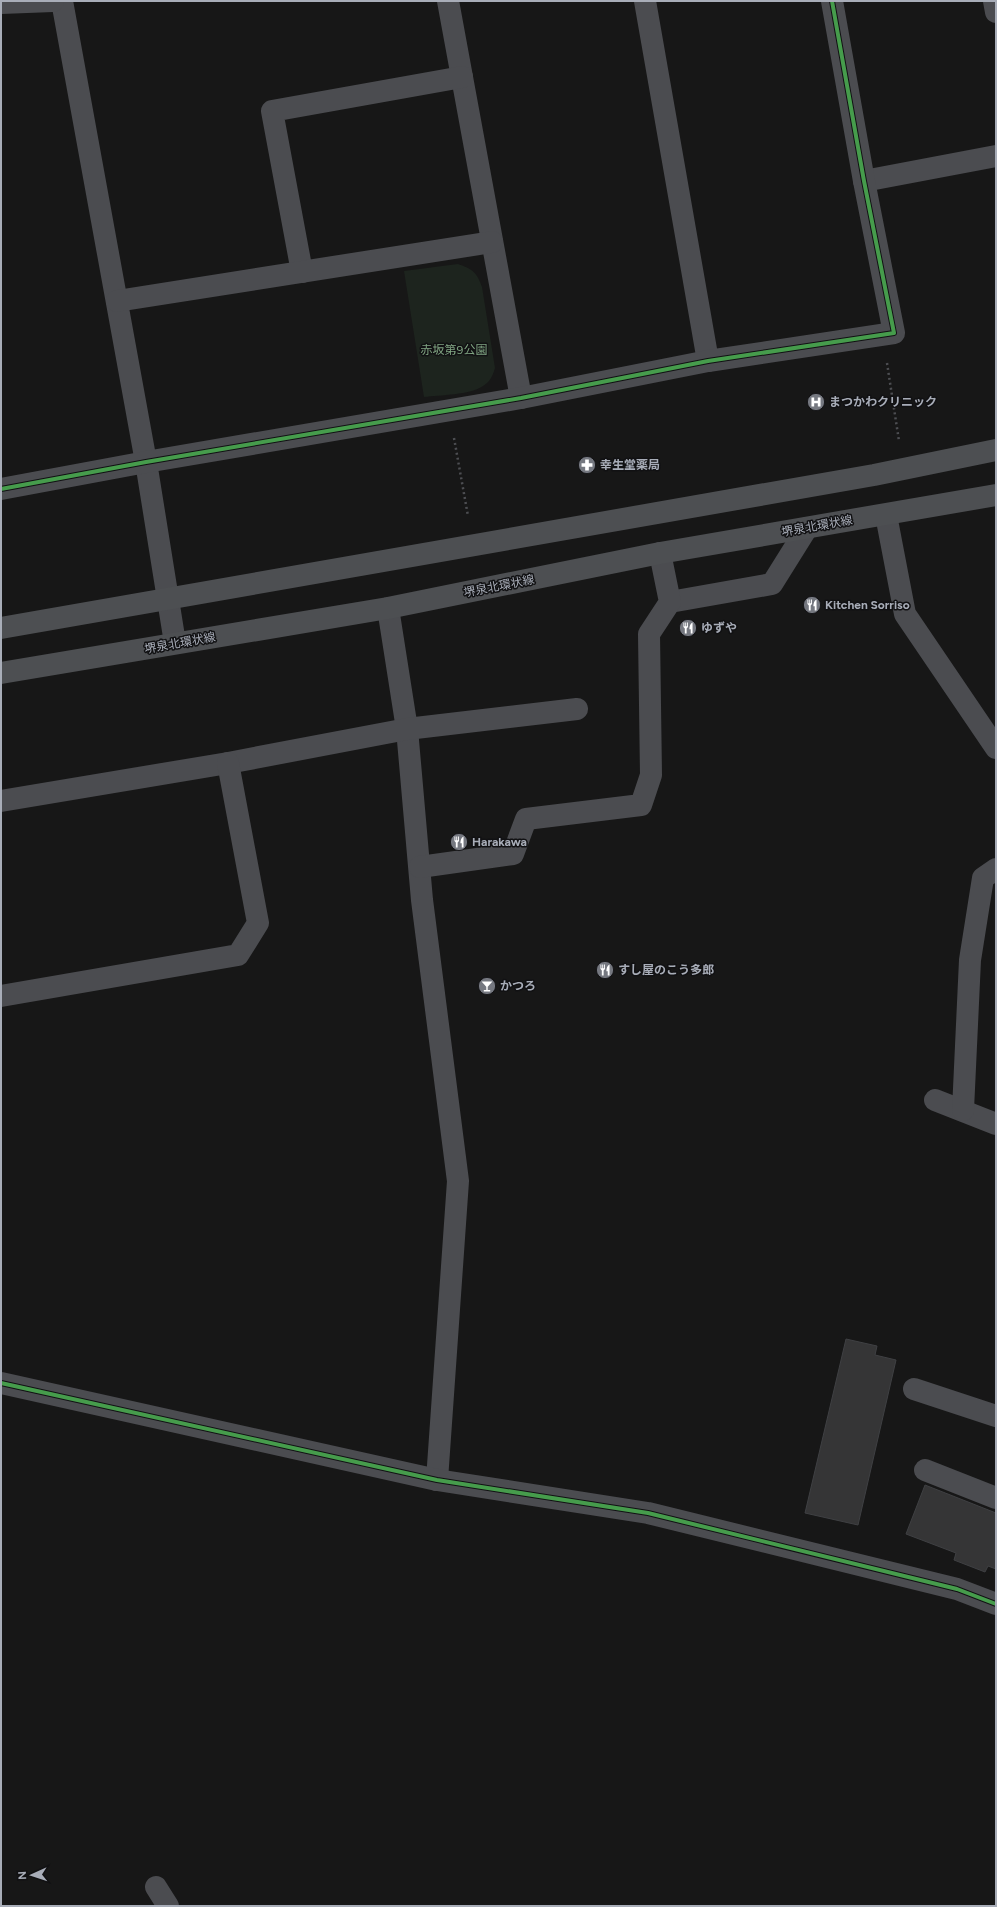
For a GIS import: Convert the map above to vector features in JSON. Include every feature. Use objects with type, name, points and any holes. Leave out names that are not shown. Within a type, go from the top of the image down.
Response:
[{"type":"main road","points":[[1,628],[867,476],[996,450]]},
{"type":"main road","name":"堺泉北環状線","points":[[1,673],[388,608],[660,554],[996,495]]},
{"type":"street","points":[[1,3],[53,1]]},
{"type":"street","points":[[62,1],[146,462],[175,643]]},
{"type":"street","points":[[448,1],[521,398]]},
{"type":"street","points":[[645,1],[708,361]]},
{"type":"street","points":[[1,489],[146,462],[521,398],[708,361],[894,333],[864,181],[832,1]]},
{"type":"street","points":[[994,1],[996,12]]},
{"type":"street","points":[[302,272],[272,111],[462,77]]},
{"type":"street","points":[[864,181],[996,156]]},
{"type":"street","points":[[117,301],[492,242]]},
{"type":"street","points":[[886,515],[905,614],[996,748]]},
{"type":"street","points":[[670,602],[772,584],[807,528]]},
{"type":"street","points":[[420,867],[513,854],[526,819],[641,804],[651,775],[649,634],[670,602],[660,554]]},
{"type":"street","points":[[388,608],[408,728],[422,900],[458,1181],[436,1480]]},
{"type":"street","points":[[1,801],[228,763],[408,728],[577,709]]},
{"type":"street","points":[[1,996],[238,955],[258,923],[228,763]]},
{"type":"street","points":[[963,1110],[970,960],[983,878],[996,869]]},
{"type":"street","points":[[935,1100],[996,1124]]},
{"type":"street","points":[[1,1383],[436,1480],[648,1513],[958,1590],[996,1604]]},
{"type":"street","points":[[914,1389],[996,1416]]},
{"type":"street","points":[[925,1470],[996,1498]]},
{"type":"street","points":[[156,1887],[168,1906]]},
{"type":"path","points":[[881,335],[900,444]]},
{"type":"path","points":[[449,410],[469,520]]},
{"type":"green space","name":"赤坂第9公園","points":[[458,264],[476,274],[482,287],[495,368],[489,380],[477,389],[463,393],[424,397],[404,271]]},
{"type":"building","points":[[846,1339],[877,1346],[875,1355],[896,1360],[858,1525],[805,1513]]},
{"type":"building","points":[[925,1485],[996,1513],[996,1569],[988,1566],[985,1572],[954,1560],[956,1553],[906,1534]]},
{"type":"cycle path","points":[[1,489],[146,462],[521,398],[708,361],[894,333],[864,181],[832,1]]},
{"type":"cycle path","points":[[1,1383],[437,1480],[648,1513],[957,1589],[996,1604]]},
{"type":"place","name":"まつかわクリニック","points":[[816,402]]},
{"type":"place","name":"幸生堂薬局","points":[[587,465]]},
{"type":"place","name":"Kitchen Sorriso","points":[[812,605]]},
{"type":"place","name":"ゆずや","points":[[688,628]]},
{"type":"place","name":"Harakawa","points":[[459,842]]},
{"type":"place","name":"すし屋のこう多郎","points":[[605,970]]},
{"type":"place","name":"かつろ","points":[[487,986]]}]
